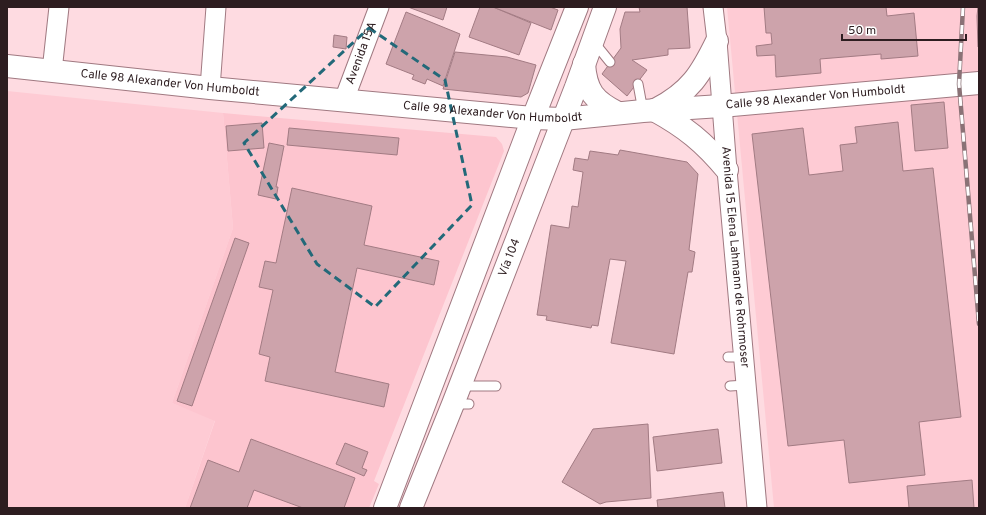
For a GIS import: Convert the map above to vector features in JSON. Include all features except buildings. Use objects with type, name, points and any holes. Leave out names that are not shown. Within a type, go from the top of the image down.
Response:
[{"type":"street","points":[[52,71],[59,7]]},
{"type":"street","points":[[210,88],[216,7]]},
{"type":"street","name":"Avenida 15A","points":[[344,100],[379,7]]},
{"type":"street","points":[[385,508],[533,118],[577,7]]},
{"type":"street","name":"Vía 104","points":[[411,508],[461,398],[605,7]]},
{"type":"street","name":"Avenida 15 Elena Lahmann de Rohrmoser","points":[[713,7],[727,170],[738,386],[757,508]]},
{"type":"street","points":[[648,111],[671,102],[686,90],[698,76],[717,42]]},
{"type":"street","points":[[584,64],[586,84],[594,96],[605,106],[618,113]]},
{"type":"street","name":"Calle 98 Alexander Von Humboldt","points":[[7,66],[210,88],[533,118],[563,119],[618,113],[721,106],[979,83]]},
{"type":"street","points":[[648,111],[675,122],[694,135],[712,151],[727,170]]},
{"type":"lane","points":[[592,41],[610,62]]},
{"type":"lane","points":[[638,84],[648,111]]},
{"type":"lane","points":[[461,398],[496,386]]},
{"type":"highlighted area","points":[[369,28],[445,80],[472,205],[375,307],[317,264],[244,143]]},
{"type":"shaded area","points":[[727,7],[979,7],[979,508],[774,508]]},
{"type":"shaded area","points":[[7,91],[223,113],[233,228],[172,403],[215,420],[185,508],[7,508]]},
{"type":"shaded area","points":[[223,113],[496,137],[502,144],[504,151],[374,481],[379,484],[369,508],[344,508],[355,478],[239,472],[208,460],[190,508],[185,508],[215,421],[172,403],[233,228]],"holes":[[[292,189],[372,206],[364,245],[439,262],[433,285],[357,268],[335,372],[389,384],[384,407],[265,381],[270,357],[259,354],[273,290],[259,286],[265,261],[276,263]]]},
{"type":"shaded area","points":[[254,490],[303,508],[247,508]]},
{"type":"railway","points":[[963,7],[959,84],[979,324]]}]
